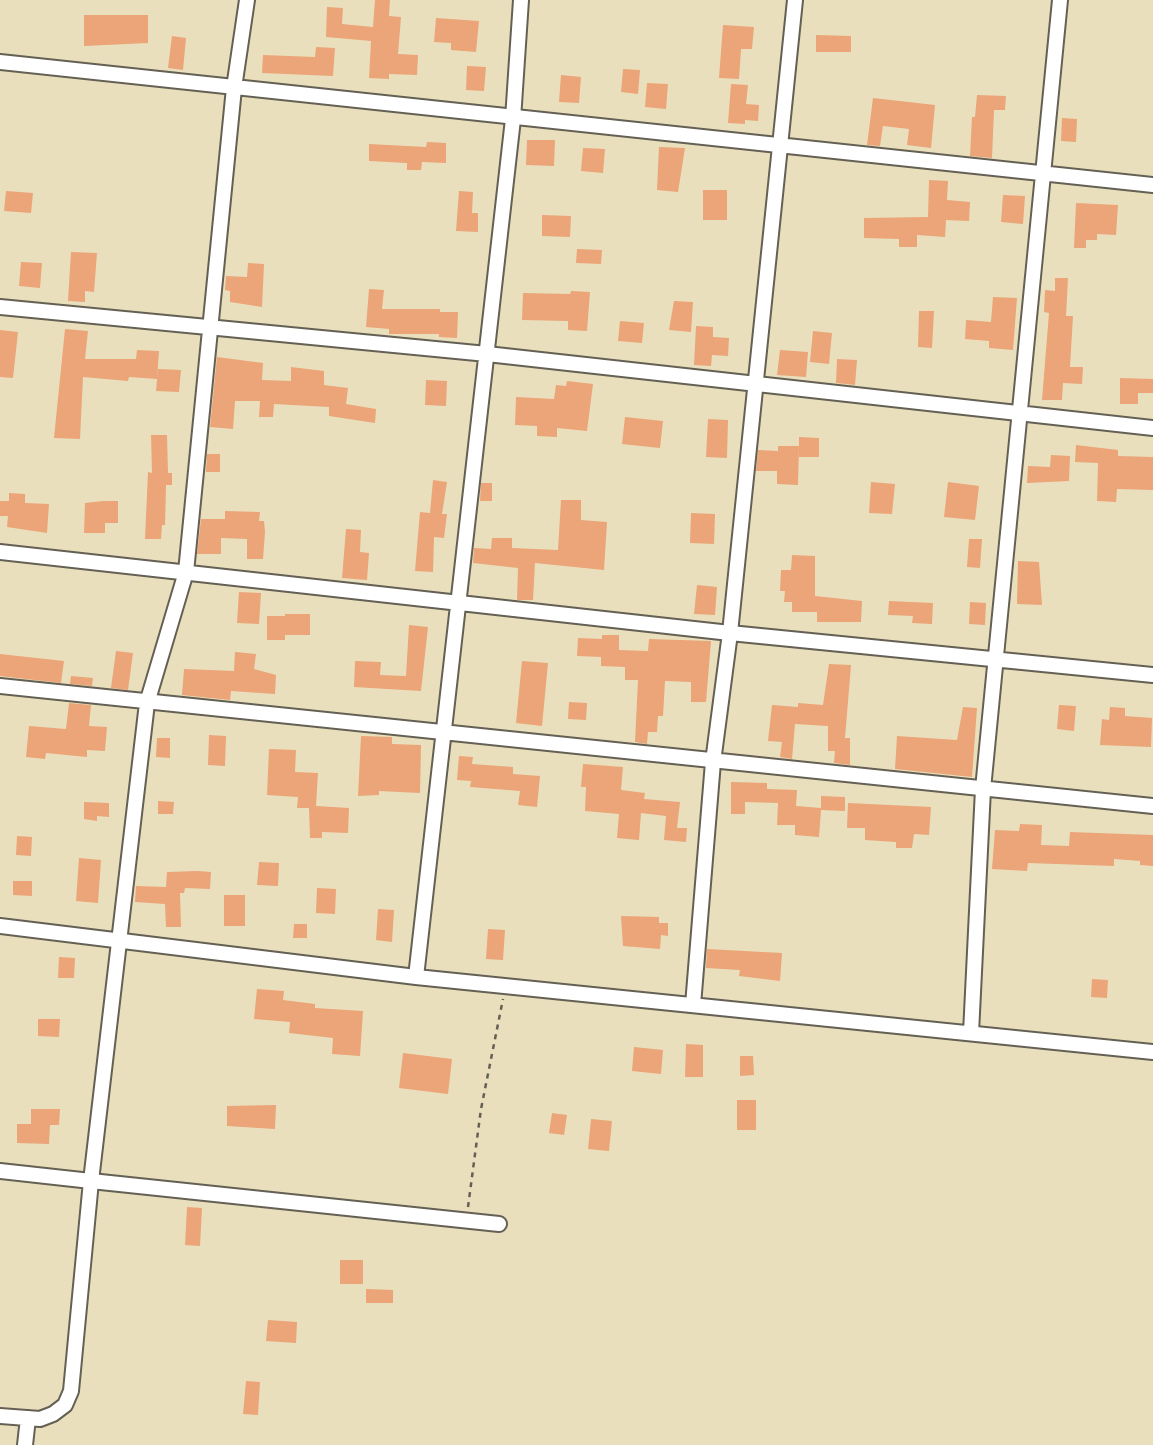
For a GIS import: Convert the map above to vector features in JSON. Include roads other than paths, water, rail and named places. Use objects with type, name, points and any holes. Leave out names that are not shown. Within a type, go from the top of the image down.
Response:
[{"type":"street","points":[[0,1416],[40,1419],[65,1405],[71,1391],[91,1181],[147,702],[186,572],[234,88],[247,0]]},
{"type":"street","points":[[416,977],[513,119],[521,0]]},
{"type":"street","points":[[693,1005],[713,762],[730,633],[795,0]]},
{"type":"street","points":[[971,1033],[983,789],[1017,412],[1059,0]]},
{"type":"street","points":[[0,62],[1153,186]]},
{"type":"street","points":[[0,307],[487,354],[1153,428]]},
{"type":"street","points":[[0,552],[730,633],[1153,675]]},
{"type":"street","points":[[0,686],[1153,806]]},
{"type":"street","points":[[0,926],[416,977],[1153,1052]]},
{"type":"street","points":[[0,1171],[499,1224]]},
{"type":"street","points":[[25,1445],[28,1418]]}]
